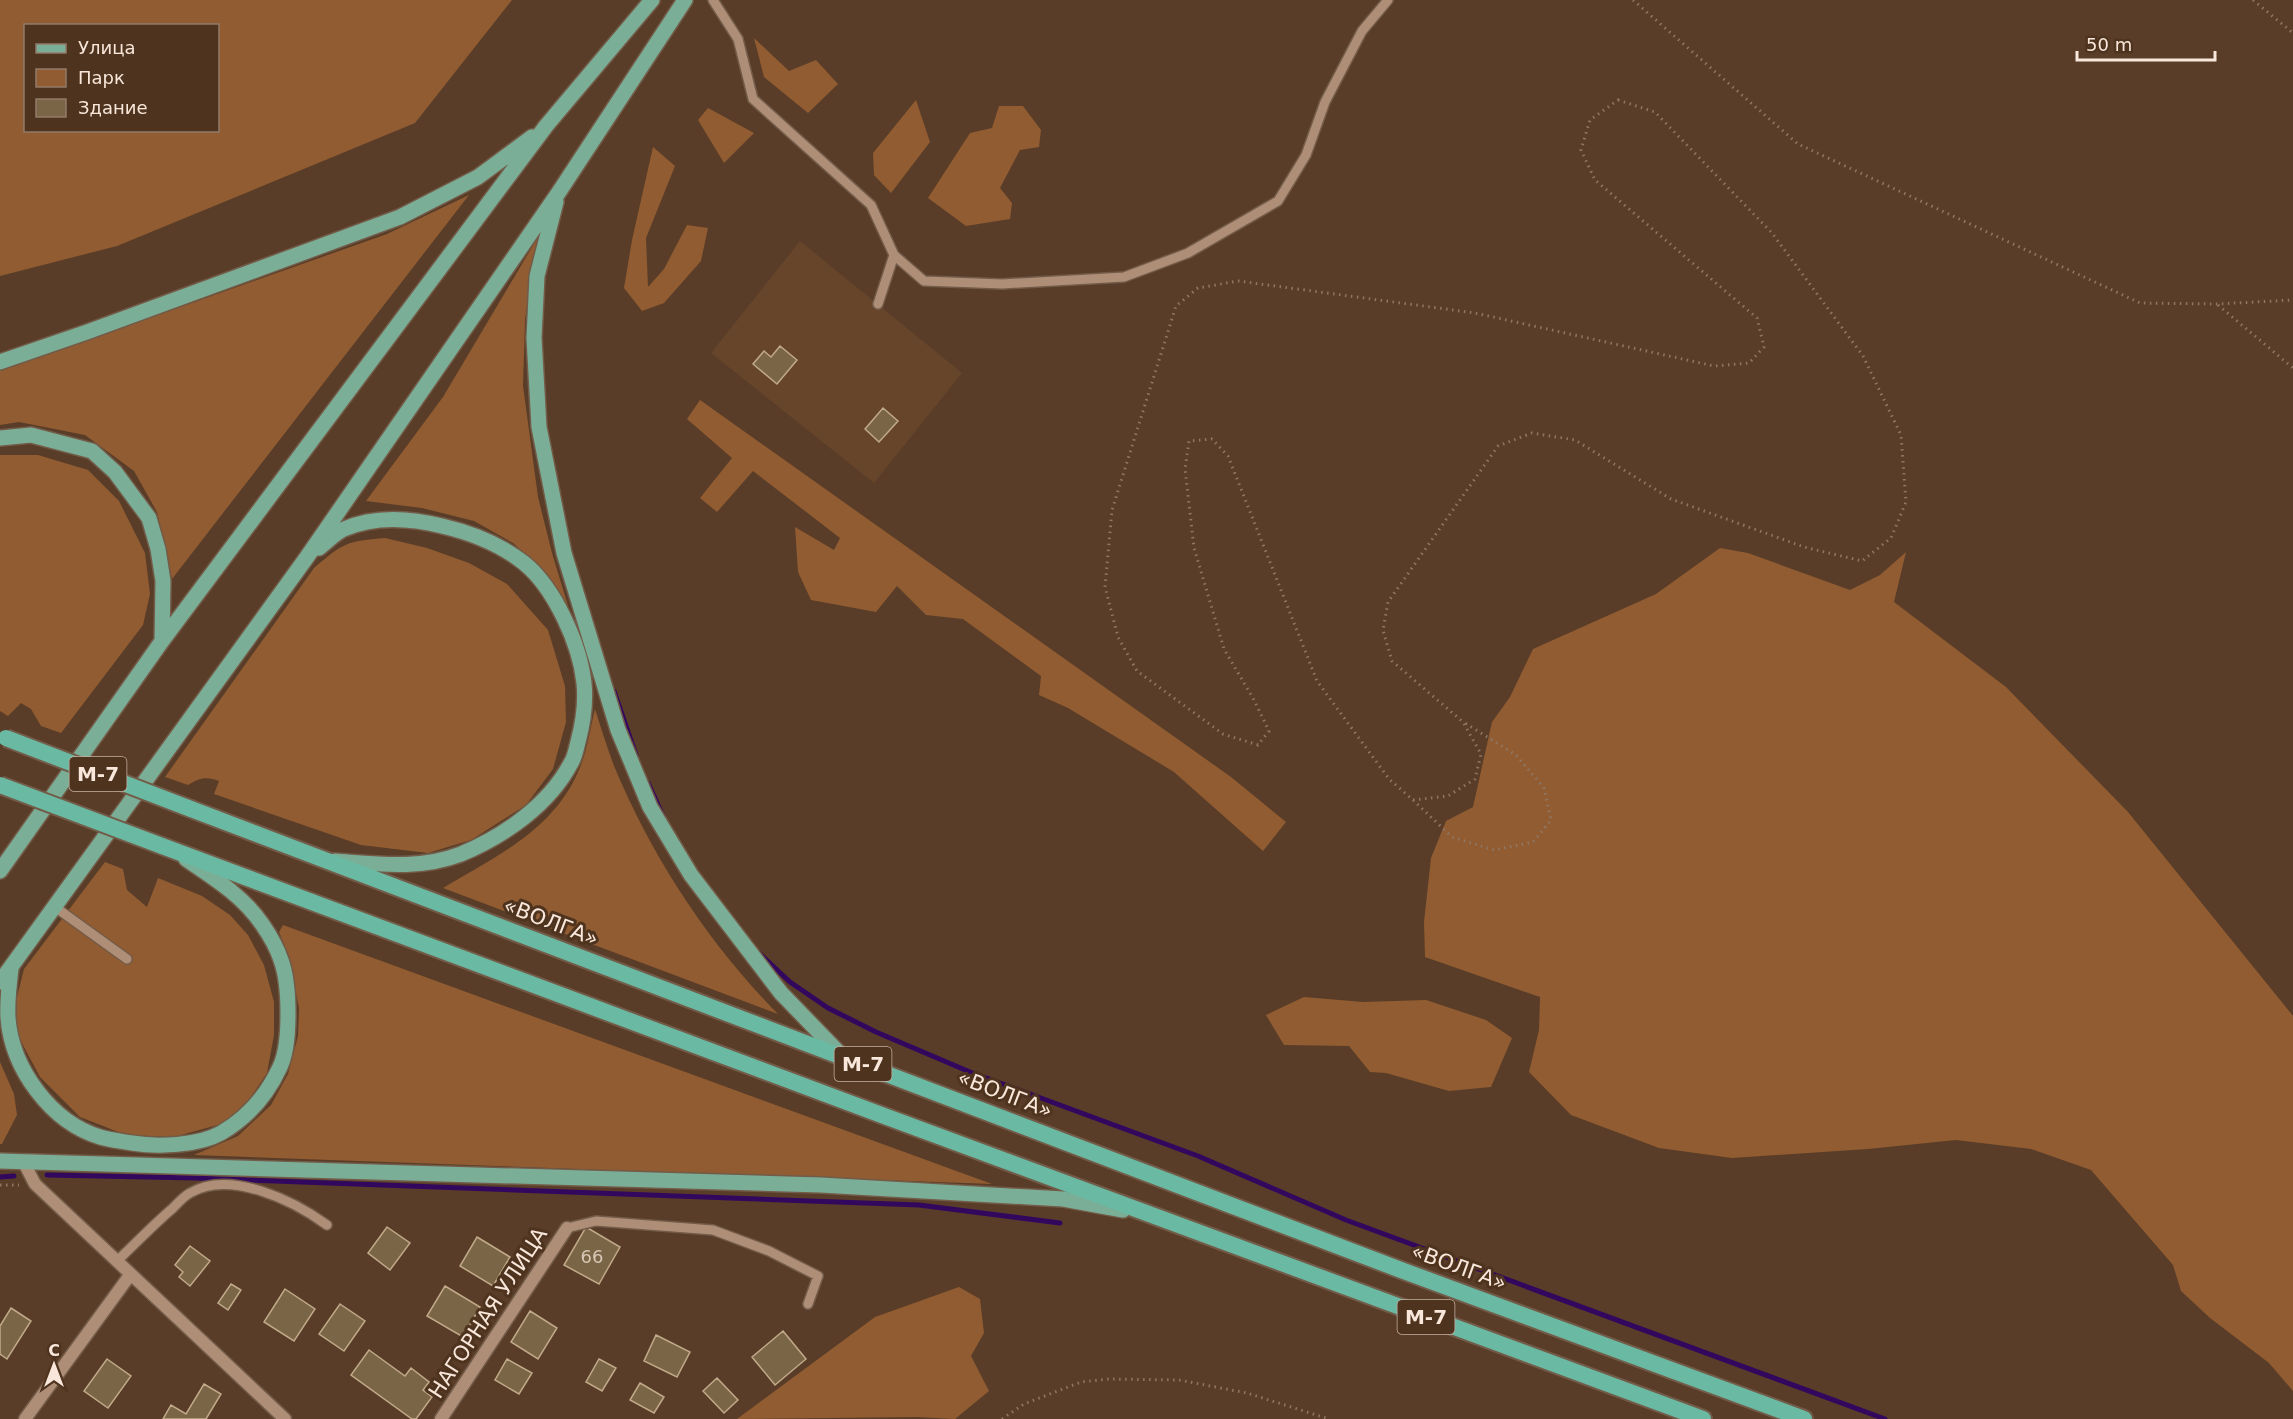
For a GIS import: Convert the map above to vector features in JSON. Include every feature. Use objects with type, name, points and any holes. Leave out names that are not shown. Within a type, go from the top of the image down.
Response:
[{"type":"highway","name":"«ВОЛГА»","points":[[3,737],[1401,1270],[1804,1419]]},
{"type":"highway","name":"М-7","points":[[0,785],[1703,1419]]},
{"type":"main road","points":[[2,868],[162,641],[546,126],[652,0]]},
{"type":"main road","points":[[0,982],[307,557],[559,192],[685,0]]},
{"type":"main road","points":[[0,362],[400,217],[478,177],[546,126]]},
{"type":"main road","points":[[559,192],[537,276],[534,338],[539,427],[564,553],[618,730],[650,807],[691,875],[781,993],[842,1056]]},
{"type":"main road","points":[[0,438],[32,435],[92,451],[115,472],[149,518],[155,538],[163,581],[162,641]]},
{"type":"main road","points":[[307,557],[343,529],[369,521],[394,518],[423,521],[460,530],[498,546],[525,564],[546,586],[570,631],[584,683],[583,724],[572,761],[556,788],[527,814],[499,834],[459,855],[408,866],[324,860]]},
{"type":"main road","points":[[12,967],[8,1020],[16,1056],[38,1093],[64,1118],[99,1137],[148,1146],[188,1143],[220,1134],[258,1105],[281,1065],[288,1028],[288,996],[282,960],[261,923],[226,886],[165,847]]},
{"type":"main road","points":[[0,1161],[921,1190],[1063,1199],[1149,1214]]},
{"type":"street","points":[[23,1161],[35,1184],[285,1419]]},
{"type":"street","name":"НАГОРНАЯ УЛИЦА","points":[[441,1419],[567,1228]]},
{"type":"street","points":[[25,1419],[130,1275]]},
{"type":"lane","points":[[713,0],[738,39],[753,99],[871,206],[894,255],[924,281],[1002,284],[1124,276],[1188,253],[1278,201],[1306,155],[1325,102],[1362,31],[1388,0]]},
{"type":"lane","points":[[878,304],[894,255]]},
{"type":"lane","points":[[55,907],[127,959]]},
{"type":"lane","points":[[116,1262],[191,1192],[217,1183],[236,1185],[272,1195],[305,1209],[327,1225]]},
{"type":"lane","points":[[567,1228],[596,1221],[713,1230],[769,1251],[818,1276],[808,1304]]},
{"type":"path","points":[[1633,0],[1798,144],[2140,303],[2217,304],[2293,300]]},
{"type":"path","points":[[2253,0],[2293,33]]},
{"type":"path","points":[[1618,100],[1655,112],[1772,233],[1863,356],[1901,435],[1906,502],[1891,538],[1862,561],[1804,547],[1671,499],[1575,440],[1532,433],[1498,446],[1388,602],[1383,630],[1392,661],[1463,722],[1516,755],[1544,788],[1551,820],[1533,842],[1494,850],[1452,837],[1413,800],[1389,779],[1317,681],[1227,456],[1212,439],[1190,441],[1185,469],[1194,548],[1224,649],[1269,731],[1258,745],[1223,734],[1137,671],[1118,637],[1105,587],[1112,510],[1176,306],[1198,288],[1238,281],[1475,313],[1714,366],[1749,363],[1764,347],[1757,318],[1595,180],[1581,150],[1590,120],[1618,100]]},
{"type":"path","points":[[2217,304],[2293,368]]},
{"type":"path","points":[[1413,800],[1448,796],[1475,779],[1481,754],[1463,722]]},
{"type":"path","points":[[1002,1419],[1024,1404],[1081,1382],[1109,1379],[1179,1380],[1247,1394],[1329,1419]]},
{"type":"shaded area","points":[[800,241],[962,373],[874,483],[711,353]]},
{"type":"green space","points":[[0,0],[512,0],[415,123],[117,246],[0,276]]},
{"type":"green space","points":[[754,38],[789,71],[816,60],[838,84],[808,113],[764,77]]},
{"type":"green space","points":[[916,100],[930,142],[891,193],[874,175],[873,153]]},
{"type":"green space","points":[[999,106],[1023,106],[1041,130],[1039,147],[1020,150],[1000,188],[1012,203],[1010,219],[966,226],[928,198],[970,133],[992,128]]},
{"type":"green space","points":[[708,108],[754,133],[724,163],[698,120]]},
{"type":"green space","points":[[653,147],[675,166],[646,238],[648,287],[664,269],[687,225],[708,228],[701,261],[664,303],[642,311],[624,288],[632,240]]},
{"type":"green space","points":[[469,195],[172,579],[157,512],[134,471],[85,435],[19,422],[0,425],[0,371],[387,234]]},
{"type":"green space","points":[[538,237],[525,320],[523,386],[538,497],[568,606],[546,573],[513,543],[474,521],[422,508],[366,501],[443,397]]},
{"type":"green space","points":[[700,400],[1231,777],[1286,822],[1263,851],[1174,772],[1068,708],[1039,695],[1041,676],[963,619],[926,615],[897,586],[876,612],[811,600],[798,572],[795,527],[834,550],[840,538],[753,471],[717,512],[700,498],[732,458],[687,419]]},
{"type":"green space","points":[[0,455],[38,455],[88,470],[119,501],[145,553],[150,594],[143,625],[61,733],[41,726],[31,709],[21,703],[8,716],[0,711]]},
{"type":"green space","points":[[385,538],[427,548],[469,563],[507,584],[548,630],[565,686],[566,722],[553,769],[526,805],[471,840],[428,853],[361,845],[214,794],[219,781],[214,779],[203,778],[188,785],[165,777],[314,568],[339,548],[353,542]]},
{"type":"green space","points":[[1720,548],[1748,553],[1850,590],[1880,575],[1906,552],[1894,602],[2006,687],[2128,812],[2293,1016],[2293,1391],[2269,1363],[2210,1318],[2181,1291],[2173,1265],[2091,1170],[2031,1149],[1956,1140],[1868,1149],[1732,1158],[1659,1148],[1571,1115],[1529,1072],[1539,1030],[1540,997],[1425,957],[1424,922],[1431,858],[1446,821],[1473,807],[1492,722],[1510,697],[1533,649],[1656,594]]},
{"type":"green space","points":[[595,709],[614,766],[664,866],[728,958],[778,1014],[443,888],[502,853],[538,826],[553,811],[567,793],[581,765]]},
{"type":"green space","points":[[105,862],[123,869],[127,890],[147,907],[158,878],[202,896],[230,915],[248,935],[264,965],[274,1002],[274,1035],[267,1073],[245,1106],[221,1124],[174,1137],[126,1135],[80,1117],[40,1077],[17,1034],[16,1001],[24,969]]},
{"type":"green space","points":[[283,925],[992,1184],[194,1155],[238,1136],[271,1105],[288,1074],[298,1036],[299,1008],[288,954],[279,932]]},
{"type":"green space","points":[[1304,997],[1363,1002],[1426,1000],[1486,1020],[1512,1038],[1491,1087],[1449,1091],[1386,1073],[1370,1072],[1349,1046],[1284,1045],[1266,1015]]},
{"type":"green space","points":[[0,1062],[14,1094],[17,1115],[2,1144],[0,1144]]},
{"type":"green space","points":[[959,1287],[980,1299],[984,1333],[971,1356],[989,1391],[955,1419],[916,1417],[737,1419],[875,1317]]},
{"type":"building","points":[[780,346],[797,360],[777,384],[753,364],[764,351],[771,357]]},
{"type":"building","points":[[883,408],[898,421],[879,442],[865,429]]},
{"type":"building","points":[[387,1227],[410,1243],[390,1270],[368,1253]]},
{"type":"building","points":[[586,1227],[620,1247],[599,1284],[564,1265]]},
{"type":"building","points":[[477,1237],[510,1257],[493,1286],[460,1266]]},
{"type":"building","points":[[190,1246],[210,1261],[190,1286],[179,1277],[183,1272],[175,1265]]},
{"type":"building","points":[[231,1284],[241,1290],[228,1310],[218,1303]]},
{"type":"building","points":[[445,1286],[480,1307],[463,1337],[427,1316]]},
{"type":"building","points":[[285,1289],[315,1309],[294,1341],[264,1322]]},
{"type":"building","points":[[340,1304],[365,1321],[344,1351],[319,1334]]},
{"type":"building","points":[[11,1308],[31,1321],[7,1359],[0,1354],[0,1326]]},
{"type":"building","points":[[530,1311],[557,1328],[538,1359],[511,1342]]},
{"type":"building","points":[[783,1331],[806,1359],[775,1385],[752,1357]]},
{"type":"building","points":[[656,1335],[690,1352],[677,1377],[644,1361]]},
{"type":"building","points":[[369,1350],[405,1376],[411,1368],[429,1382],[423,1390],[432,1397],[416,1419],[412,1419],[351,1375]]},
{"type":"building","points":[[107,1359],[131,1376],[108,1408],[84,1391]]},
{"type":"building","points":[[507,1359],[532,1373],[519,1394],[495,1380]]},
{"type":"building","points":[[599,1359],[616,1368],[602,1391],[586,1382]]},
{"type":"building","points":[[717,1378],[738,1400],[724,1413],[703,1391]]},
{"type":"building","points":[[640,1383],[664,1397],[654,1413],[630,1400]]},
{"type":"building","points":[[204,1384],[221,1394],[206,1419],[163,1419],[171,1405],[186,1414]]},
{"type":"waterway","points":[[614,691],[636,755]]},
{"type":"waterway","points":[[648,783],[663,816]]},
{"type":"waterway","points":[[759,953],[790,982],[828,1008],[876,1032],[970,1072],[1198,1156],[1346,1220],[1885,1419]]},
{"type":"waterway","points":[[47,1175],[196,1178],[919,1205],[1060,1223]]},
{"type":"waterway","points":[[0,1177],[14,1176]]}]
